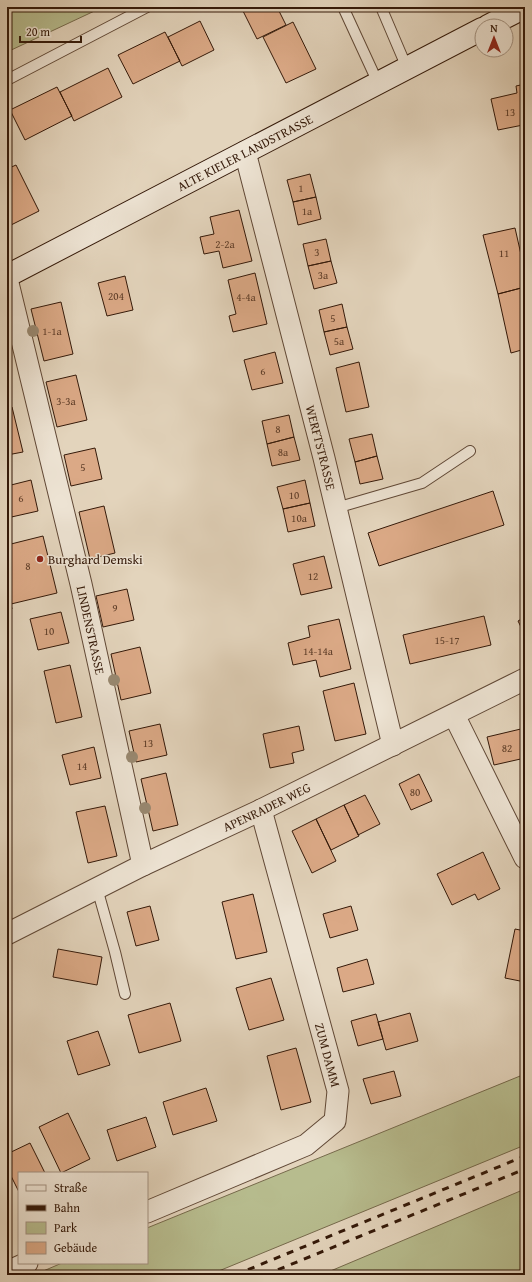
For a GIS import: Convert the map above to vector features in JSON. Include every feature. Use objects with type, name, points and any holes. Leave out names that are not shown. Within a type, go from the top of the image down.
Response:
[{"type":"street","points":[[504,18],[525,7]]},
{"type":"street","name":"ALTE KIELER LANDSTRASSE","points":[[7,276],[474,33]]},
{"type":"street","name":"WERFTSTRASSE","points":[[245,152],[336,508],[393,745]]},
{"type":"street","name":"LINDENSTRASSE","points":[[7,279],[81,584],[143,865]]},
{"type":"street","name":"APENRADER WEG","points":[[7,934],[143,865],[261,810],[525,680]]},
{"type":"street","points":[[454,715],[525,858]]},
{"type":"street","name":"ZUM DAMM","points":[[148,1212],[306,1145],[335,1121],[338,1091],[261,810]]},
{"type":"street","points":[[7,1272],[25,1264]]},
{"type":"lane","points":[[7,80],[147,7]]},
{"type":"lane","points":[[344,7],[378,83]]},
{"type":"lane","points":[[381,7],[407,68]]},
{"type":"lane","points":[[336,508],[422,483],[470,451]]},
{"type":"lane","points":[[97,888],[125,994]]},
{"type":"green space","points":[[7,7],[103,7],[7,52]]},
{"type":"green space","points":[[525,1074],[525,1145],[209,1275],[34,1275],[60,1264],[148,1264],[148,1228]]},
{"type":"green space","points":[[525,1189],[525,1275],[321,1275]]},
{"type":"building","points":[[241,7],[277,7],[286,25],[257,39]]},
{"type":"building","points":[[200,21],[214,50],[182,66],[168,37]]},
{"type":"building","points":[[293,22],[316,69],[286,83],[263,37]]},
{"type":"building","points":[[165,32],[180,61],[133,84],[118,55]]},
{"type":"building","points":[[108,68],[122,97],[74,121],[60,92]]},
{"type":"building","points":[[525,84],[525,133],[523,125],[498,130],[491,99],[517,93],[516,86]]},
{"type":"building","points":[[57,87],[72,116],[25,140],[10,110]]},
{"type":"building","points":[[16,165],[39,211],[9,226],[7,222],[7,169]]},
{"type":"building","points":[[310,174],[316,197],[293,202],[287,180]]},
{"type":"building","points":[[316,197],[321,219],[298,225],[293,202]]},
{"type":"building","points":[[239,210],[252,261],[223,268],[219,251],[204,254],[200,237],[214,234],[210,217]]},
{"type":"building","points":[[515,228],[525,272],[525,287],[498,294],[483,235]]},
{"type":"building","points":[[326,239],[331,261],[308,266],[303,244]]},
{"type":"building","points":[[331,261],[337,283],[314,289],[308,266]]},
{"type":"building","points":[[255,273],[267,324],[233,332],[229,316],[236,314],[228,280]]},
{"type":"building","points":[[125,276],[133,310],[107,316],[98,283]]},
{"type":"building","points":[[525,287],[525,349],[511,353],[498,294]]},
{"type":"building","points":[[61,302],[73,354],[44,361],[31,309]]},
{"type":"building","points":[[342,304],[347,327],[324,332],[319,310]]},
{"type":"building","points":[[347,327],[353,349],[330,355],[324,332]]},
{"type":"building","points":[[275,352],[283,383],[252,390],[244,360]]},
{"type":"building","points":[[359,362],[369,407],[346,412],[336,368]]},
{"type":"building","points":[[76,375],[87,420],[57,427],[46,382]]},
{"type":"building","points":[[12,407],[23,452],[7,455],[7,408]]},
{"type":"building","points":[[289,415],[294,437],[267,444],[262,421]]},
{"type":"building","points":[[372,434],[377,456],[355,462],[349,439]]},
{"type":"building","points":[[294,437],[300,460],[272,466],[267,444]]},
{"type":"building","points":[[95,448],[102,479],[71,486],[64,455]]},
{"type":"building","points":[[377,456],[383,479],[360,484],[355,462]]},
{"type":"building","points":[[31,480],[38,511],[7,518],[7,486]]},
{"type":"building","points":[[305,480],[310,503],[283,509],[277,487]]},
{"type":"building","points":[[493,491],[504,525],[379,566],[368,533]]},
{"type":"building","points":[[310,503],[315,526],[288,532],[283,509]]},
{"type":"building","points":[[104,506],[115,553],[90,559],[79,512]]},
{"type":"building","points":[[43,536],[57,593],[11,604],[7,586],[7,545]]},
{"type":"building","points":[[324,556],[332,588],[301,595],[293,564]]},
{"type":"building","points":[[7,586],[12,609],[7,610]]},
{"type":"building","points":[[127,589],[134,620],[103,627],[96,596]]},
{"type":"building","points":[[61,612],[69,643],[38,650],[30,619]]},
{"type":"building","points":[[484,616],[491,645],[410,664],[403,635]]},
{"type":"building","points":[[525,617],[525,635],[518,621]]},
{"type":"building","points":[[339,619],[351,669],[320,677],[316,660],[293,665],[288,643],[310,637],[308,626]]},
{"type":"building","points":[[140,647],[151,693],[121,700],[111,654]]},
{"type":"building","points":[[70,665],[82,717],[56,723],[44,671]]},
{"type":"building","points":[[354,683],[366,734],[335,741],[323,691]]},
{"type":"building","points":[[160,724],[167,755],[136,762],[129,731]]},
{"type":"building","points":[[299,726],[304,750],[292,753],[294,763],[270,768],[263,734]]},
{"type":"building","points":[[525,728],[525,758],[494,765],[487,737]]},
{"type":"building","points":[[94,747],[101,778],[70,785],[62,755]]},
{"type":"building","points":[[166,773],[178,825],[153,831],[141,779]]},
{"type":"building","points":[[419,774],[432,801],[411,810],[399,784]]},
{"type":"building","points":[[365,795],[380,824],[358,835],[344,805]]},
{"type":"building","points":[[344,805],[359,836],[331,850],[316,819]]},
{"type":"building","points":[[105,806],[117,856],[88,863],[76,812]]},
{"type":"building","points":[[316,819],[336,861],[312,873],[292,831]]},
{"type":"building","points":[[483,852],[500,889],[478,900],[475,894],[452,905],[437,874]]},
{"type":"building","points":[[253,894],[267,952],[236,959],[222,902]]},
{"type":"building","points":[[150,906],[159,940],[136,946],[127,912]]},
{"type":"building","points":[[351,906],[358,930],[330,938],[323,914]]},
{"type":"building","points":[[515,929],[525,931],[525,982],[505,978]]},
{"type":"building","points":[[58,949],[102,957],[97,985],[53,977]]},
{"type":"building","points":[[367,959],[374,984],[343,992],[337,968]]},
{"type":"building","points":[[271,978],[284,1020],[249,1030],[236,988]]},
{"type":"building","points":[[170,1003],[181,1041],[139,1053],[128,1015]]},
{"type":"building","points":[[410,1013],[418,1041],[386,1050],[378,1022]]},
{"type":"building","points":[[376,1014],[383,1039],[358,1046],[351,1021]]},
{"type":"building","points":[[98,1031],[110,1065],[78,1075],[67,1041]]},
{"type":"building","points":[[296,1048],[311,1102],[281,1110],[267,1056]]},
{"type":"building","points":[[394,1071],[401,1096],[371,1104],[363,1079]]},
{"type":"building","points":[[206,1088],[217,1121],[173,1135],[163,1102]]},
{"type":"building","points":[[68,1113],[90,1159],[61,1172],[39,1127]]},
{"type":"building","points":[[146,1117],[156,1147],[117,1161],[107,1130]]},
{"type":"building","points":[[30,1143],[44,1172],[18,1172],[18,1190],[7,1168],[7,1154]]},
{"type":"railway","points":[[235,1275],[525,1156]]},
{"type":"railway","points":[[265,1275],[525,1169]]},
{"type":"place","name":"Burghard Demski","points":[[40,559]]}]
